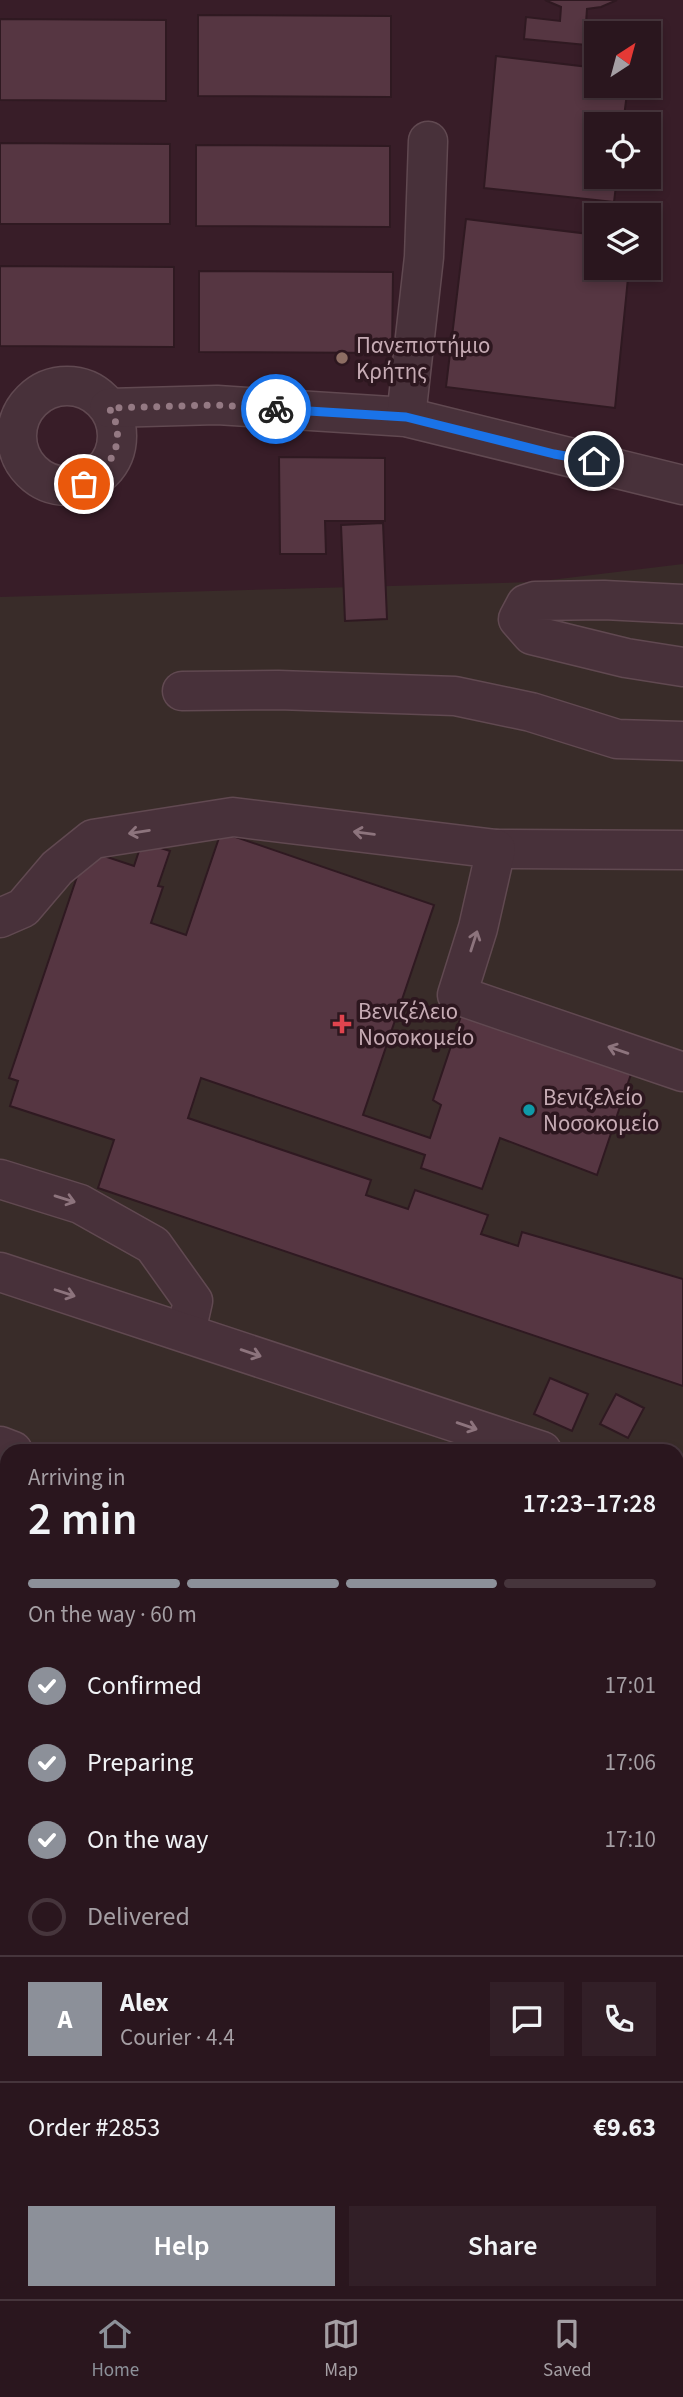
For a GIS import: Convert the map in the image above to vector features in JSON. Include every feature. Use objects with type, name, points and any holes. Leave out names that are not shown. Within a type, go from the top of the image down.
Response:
[{"type":"street","points":[[406,417],[424,257],[428,141]]},
{"type":"street","points":[[109,408],[118,432],[117,449],[99,476],[84,484],[52,484],[29,469],[16,450],[16,432],[20,416],[29,401],[43,391],[59,385],[92,391],[109,408],[217,405],[406,417],[554,454],[628,469],[683,485]]},
{"type":"street","points":[[683,604],[604,600],[535,601],[526,604],[518,620],[532,635],[626,658],[683,667]]},
{"type":"street","points":[[182,691],[278,690],[455,696],[531,712],[617,739],[683,741]]},
{"type":"street","points":[[0,918],[23,908],[57,868],[93,839],[233,817],[496,849],[683,850]]},
{"type":"street","points":[[496,849],[478,928],[457,995],[683,1072]]},
{"type":"street","points":[[0,1179],[80,1204],[153,1245],[192,1301],[186,1332]]},
{"type":"street","points":[[0,1272],[521,1444]]},
{"type":"shaded area","name":"Βενιζέλειο Νοσοκομείο","points":[[683,564],[683,1444],[0,1444],[0,597],[534,582]]},
{"type":"building","points":[[545,0],[617,0],[601,7],[587,9],[584,45],[524,39],[526,17],[560,21],[561,7]]},
{"type":"building","points":[[198,15],[391,16],[391,97],[198,96]]},
{"type":"building","points":[[0,19],[166,20],[166,101],[0,100]]},
{"type":"building","points":[[496,56],[584,66],[584,98],[626,98],[625,112],[584,112],[584,189],[616,189],[614,202],[484,188]]},
{"type":"building","points":[[0,143],[170,144],[170,224],[0,224]]},
{"type":"building","points":[[196,145],[390,146],[390,227],[196,226]]},
{"type":"building","points":[[466,219],[584,233],[584,280],[628,280],[615,408],[446,387]]},
{"type":"building","points":[[0,266],[174,267],[174,347],[0,346]]},
{"type":"building","points":[[199,271],[393,272],[392,353],[199,352]]},
{"type":"building","points":[[279,457],[385,458],[385,521],[325,521],[326,554],[280,554]]},
{"type":"building","points":[[383,523],[387,619],[345,621],[341,525]]},
{"type":"building","name":"Βενιζελείο Νοσοκομείο","points":[[221,832],[434,905],[363,1115],[430,1138],[441,1105],[433,1100],[464,1007],[632,1071],[597,1175],[500,1138],[482,1189],[421,1168],[425,1155],[201,1078],[188,1118],[371,1180],[366,1195],[408,1209],[415,1190],[488,1215],[481,1234],[518,1246],[522,1232],[683,1279],[683,1386],[98,1188],[114,1140],[10,1106],[18,1081],[9,1078],[86,850],[134,866],[142,842],[170,851],[158,886],[163,887],[151,923],[186,935]]},
{"type":"building","points":[[550,1378],[588,1394],[572,1431],[534,1414]]},
{"type":"building","points":[[616,1394],[644,1408],[628,1438],[600,1424]]},
{"type":"way so far","points":[[84,484],[99,476],[117,449],[118,432],[109,408],[217,405],[276,409]]},
{"type":"place","name":"Πανεπιστήμιο Κρήτης","points":[[342,358]]},
{"type":"place","name":"Βενιζέλειο Νοσοκομείο","points":[[342,1024]]},
{"type":"place","name":"Βενιζελείο Νοσοκομείο","points":[[529,1110]]},
{"type":"route","points":[[276,409],[406,417],[554,454],[594,461]]}]
